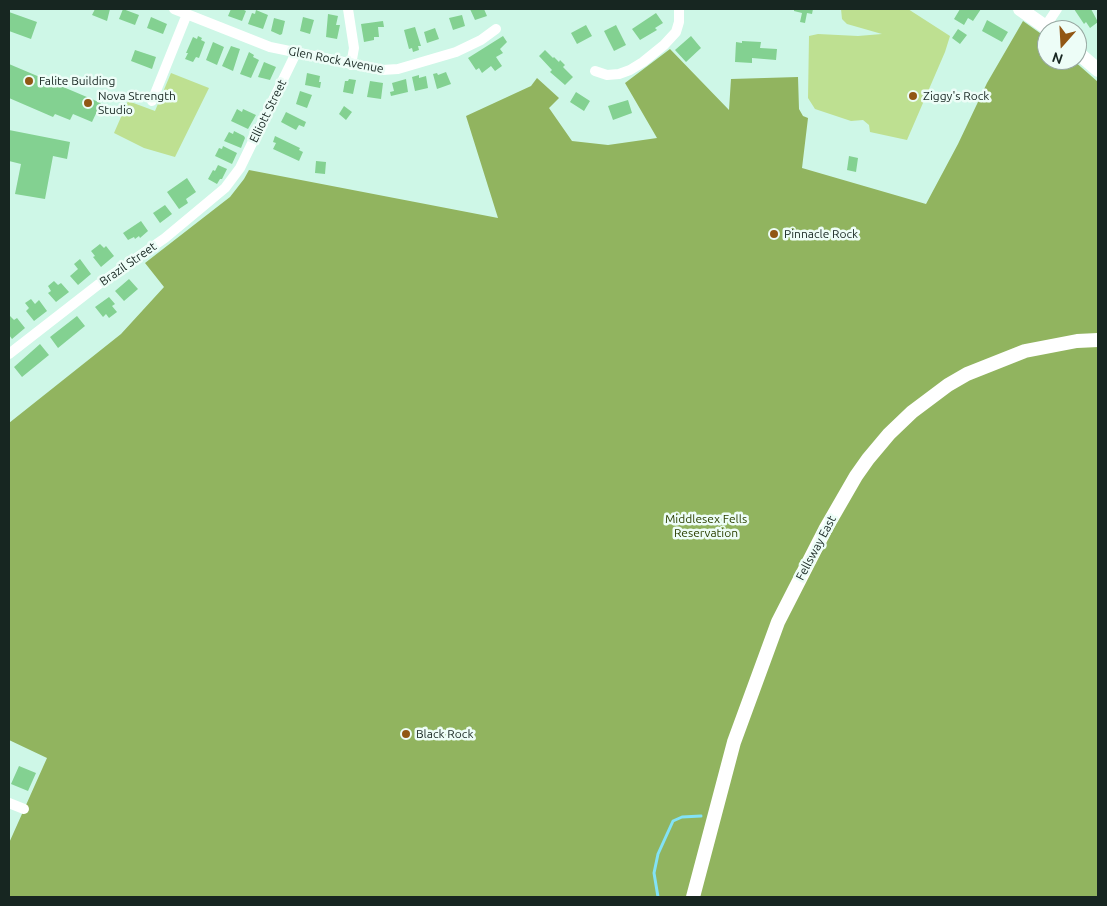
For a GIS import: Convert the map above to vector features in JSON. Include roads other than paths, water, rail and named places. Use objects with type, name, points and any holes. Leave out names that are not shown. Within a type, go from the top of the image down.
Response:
[{"type":"main road","points":[[1020,9],[1037,21]]},
{"type":"main road","points":[[1087,61],[1098,70]]},
{"type":"main road","name":"Fellsway East","points":[[694,897],[731,751],[778,622],[826,528],[864,465],[879,445],[912,412],[941,390],[967,374],[1025,351],[1072,341],[1098,340]]},
{"type":"street","name":"Glen Rock Avenue","points":[[174,9],[261,44],[351,65],[382,70],[398,69],[456,52],[481,40],[496,29]]},
{"type":"street","points":[[348,9],[354,48],[351,65]]},
{"type":"street","points":[[595,71],[607,75],[619,74],[643,62],[664,45],[676,32],[679,22],[679,9]]},
{"type":"street","points":[[152,101],[187,14]]},
{"type":"street","name":"Elliott Street","points":[[240,168],[296,53]]},
{"type":"street","name":"Brazil Street","points":[[9,354],[99,284],[142,255],[192,217],[225,188],[240,168]]},
{"type":"street","points":[[9,803],[24,809]]},
{"type":"waterway","points":[[658,897],[654,873],[658,854],[673,821],[682,817],[701,816]]},
{"type":"place","name":"Falite Building","points":[[29,81]]},
{"type":"place","name":"Ziggy's Rock","points":[[913,96]]},
{"type":"place","name":"Nova Strength Studio","points":[[88,103]]},
{"type":"place","name":"Pinnacle Rock","points":[[774,234]]},
{"type":"place","name":"Black Rock","points":[[406,734]]},
{"type":"park label","name":"Middlesex Fells Reservation","points":[[706,526]]}]
